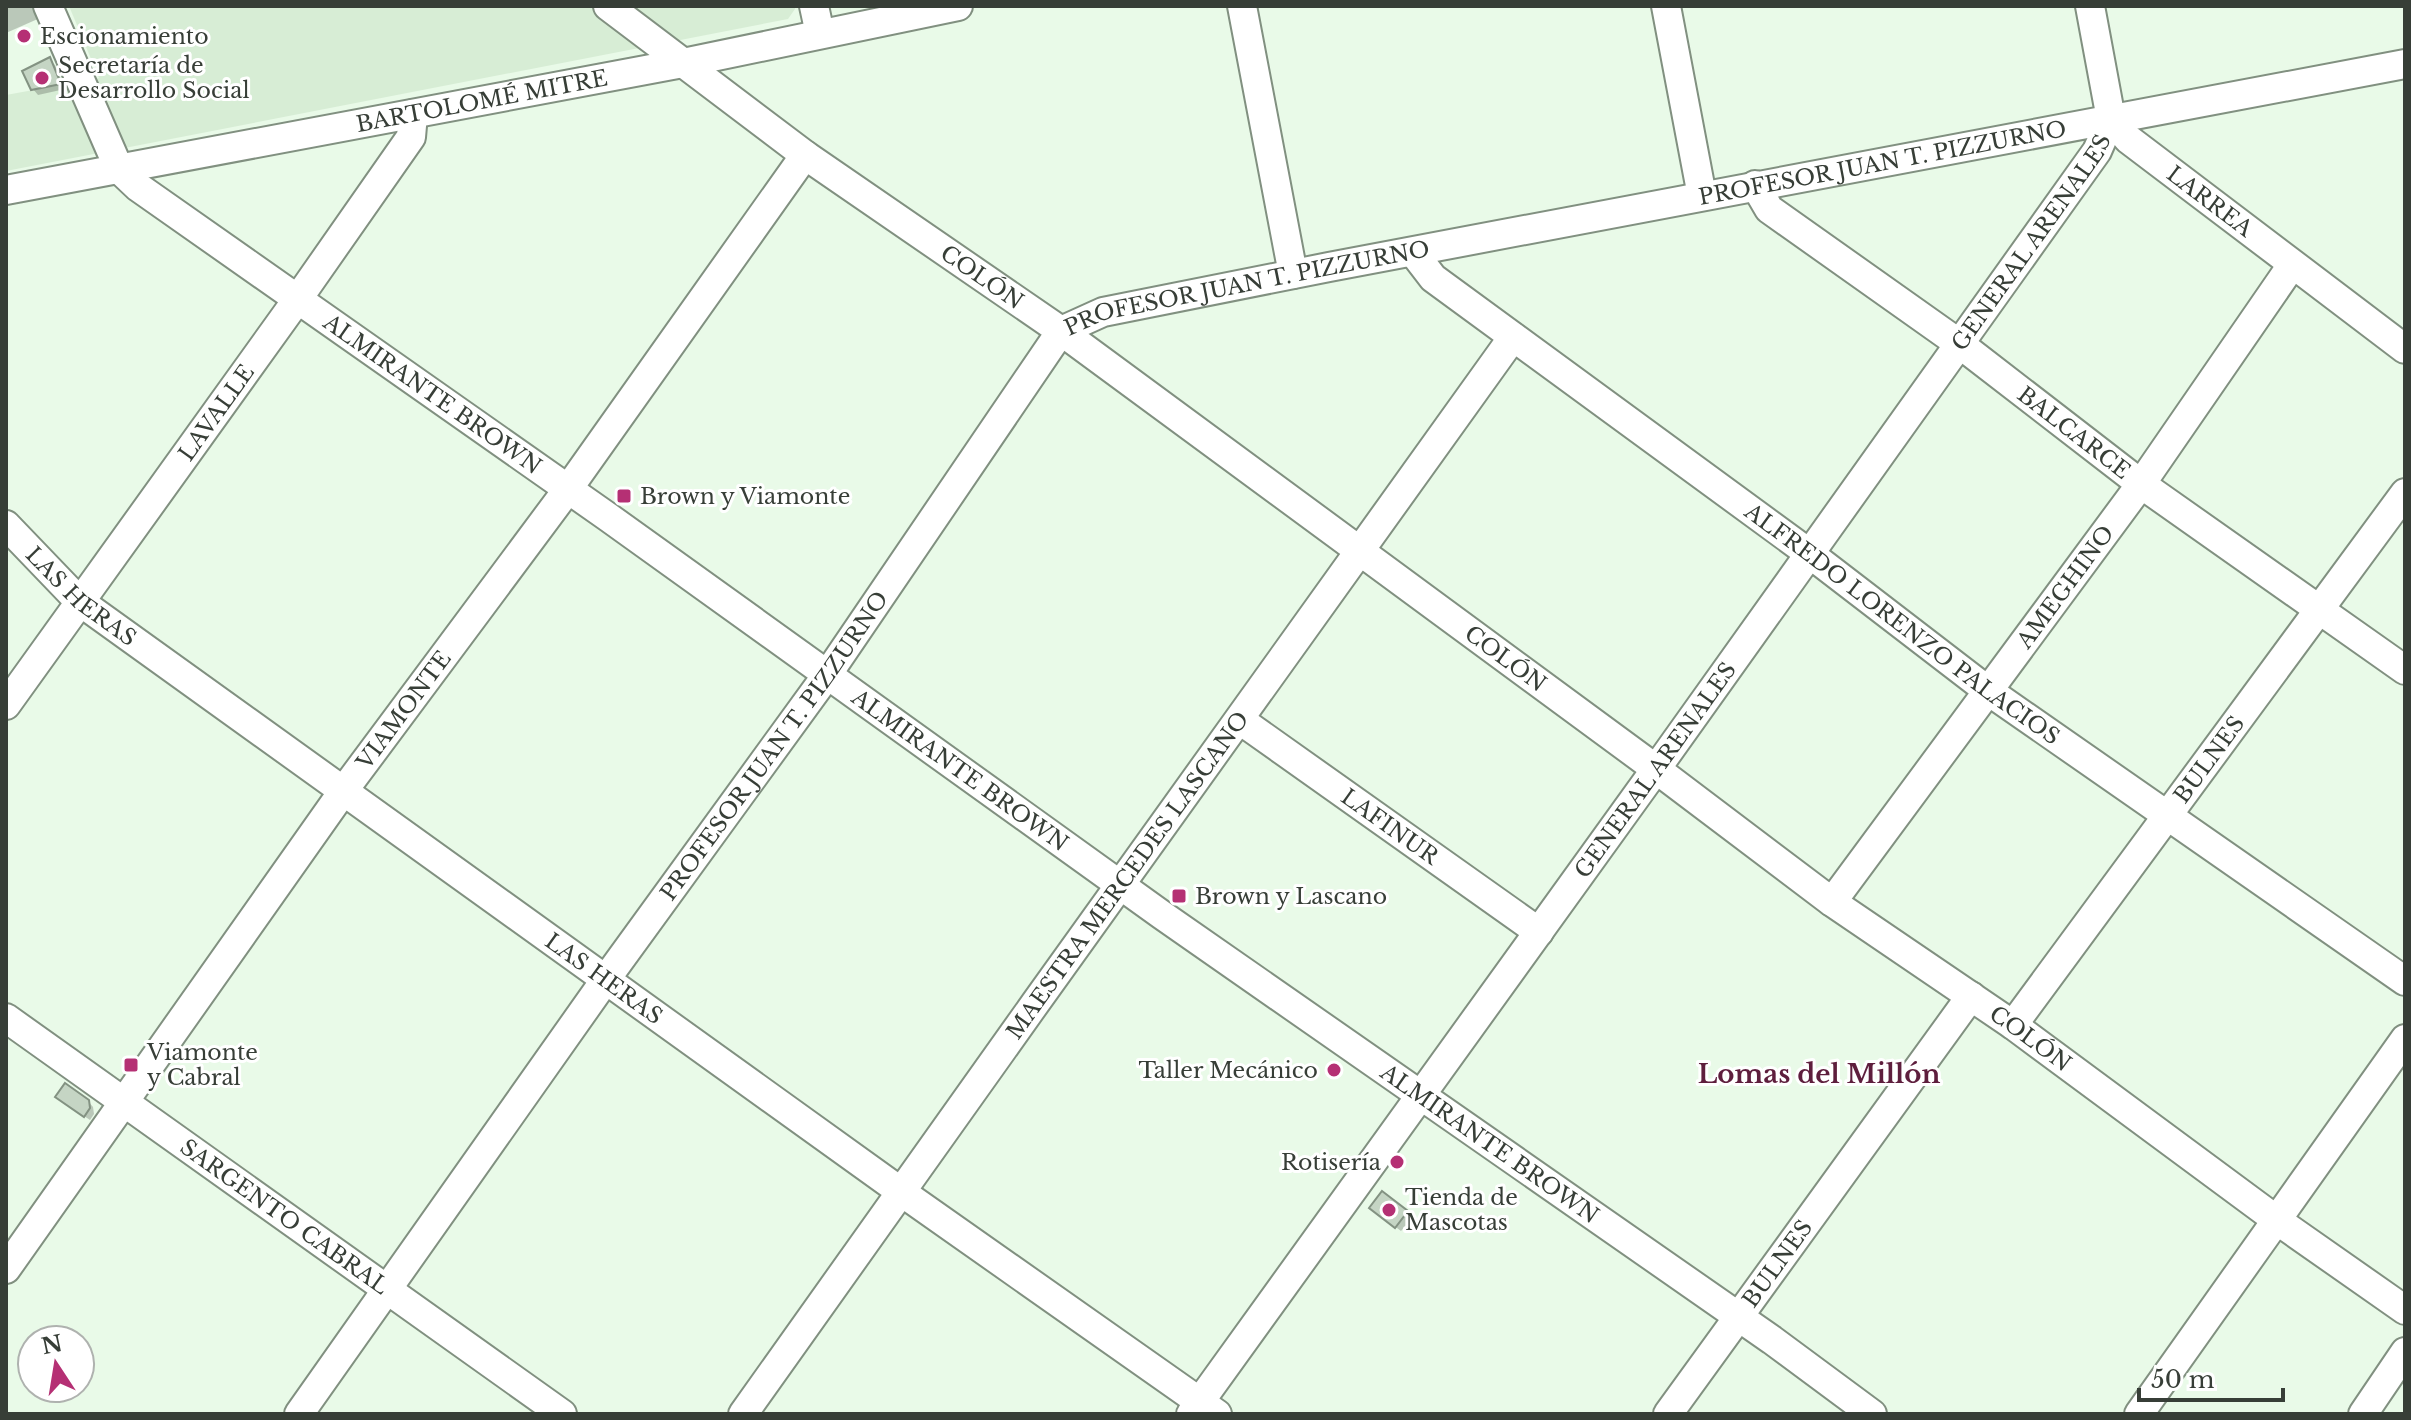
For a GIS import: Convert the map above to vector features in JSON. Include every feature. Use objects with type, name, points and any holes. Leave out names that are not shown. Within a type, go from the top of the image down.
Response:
[{"type":"street","name":"ALMIRANTE BROWN","points":[[48,6],[119,169],[138,187],[1872,1414]]},
{"type":"street","name":"COLÓN","points":[[608,6],[805,155],[1061,331],[1832,902],[2013,1025],[2278,1221],[2405,1310]]},
{"type":"street","points":[[814,6],[820,34]]},
{"type":"street","name":"BARTOLOMÉ MITRE","points":[[6,190],[683,63],[958,6]]},
{"type":"street","points":[[1242,6],[1293,274]]},
{"type":"street","points":[[1666,6],[1702,196]]},
{"type":"street","points":[[2090,6],[2111,119]]},
{"type":"street","name":"PROFESOR JUAN T. PIZZURNO","points":[[299,1414],[606,979],[827,675],[1061,331],[1103,312],[1293,274],[2405,64]]},
{"type":"street","name":"LAVALLE","points":[[6,705],[411,137],[413,114]]},
{"type":"street","name":"LARREA","points":[[2111,119],[2128,139],[2405,349]]},
{"type":"street","name":"GENERAL ARENALES","points":[[1203,1410],[1421,1095],[1961,345],[2097,151],[2111,119]]},
{"type":"street","name":"VIAMONTE","points":[[6,1269],[344,790],[568,489],[805,155]]},
{"type":"street","name":"BALCARCE","points":[[1755,185],[1769,209],[1961,345],[2141,484],[2405,670]]},
{"type":"street","name":"ALFREDO LORENZO PALACIOS","points":[[1413,252],[1433,278],[1810,554],[1987,690],[2405,981]]},
{"type":"street","name":"AMEGHINO","points":[[1832,902],[2141,484],[2292,265]]},
{"type":"street","name":"MAESTRA MERCEDES LASCANO","points":[[743,1414],[1513,337]]},
{"type":"street","name":"BULNES","points":[[2013,1025],[2405,493]]},
{"type":"street","name":"LAS HERAS","points":[[6,525],[79,601],[1203,1410]]},
{"type":"street","name":"LAFINUR","points":[[1240,720],[1539,932]]},
{"type":"street","name":"BULNES","points":[[1668,1414],[1971,996]]},
{"type":"street","name":"SARGENTO CABRAL","points":[[6,1018],[562,1414]]},
{"type":"street","points":[[2139,1414],[2405,1039]]},
{"type":"street","points":[[2363,1414],[2405,1352]]},
{"type":"shaded area","points":[[69,6],[795,6],[795,9],[788,19],[6,171],[6,95],[99,78]]},
{"type":"building","name":"Secretaría de Desarrollo Social","points":[[50,57],[61,84],[31,90],[22,71]]},
{"type":"building","points":[[65,1083],[89,1100],[90,1108],[84,1117],[55,1097]]},
{"type":"building","name":"Tienda de Mascotas","points":[[1382,1191],[1408,1211],[1395,1228],[1369,1208]]},
{"type":"place","name":"Escionamiento","points":[[24,36]]},
{"type":"place","name":"Secretaría de Desarrollo Social","points":[[42,78]]},
{"type":"place","name":"Brown y Viamonte","points":[[624,496]]},
{"type":"place","name":"Brown y Lascano","points":[[1179,896]]},
{"type":"place","name":"Viamonte y Cabral","points":[[131,1065]]},
{"type":"place","name":"Taller Mecánico","points":[[1334,1070]]},
{"type":"place","name":"Rotisería","points":[[1397,1162]]},
{"type":"place","name":"Tienda de Mascotas","points":[[1389,1210]]},
{"type":"district","name":"Lomas del Millón","points":[[1819,1074]]}]
